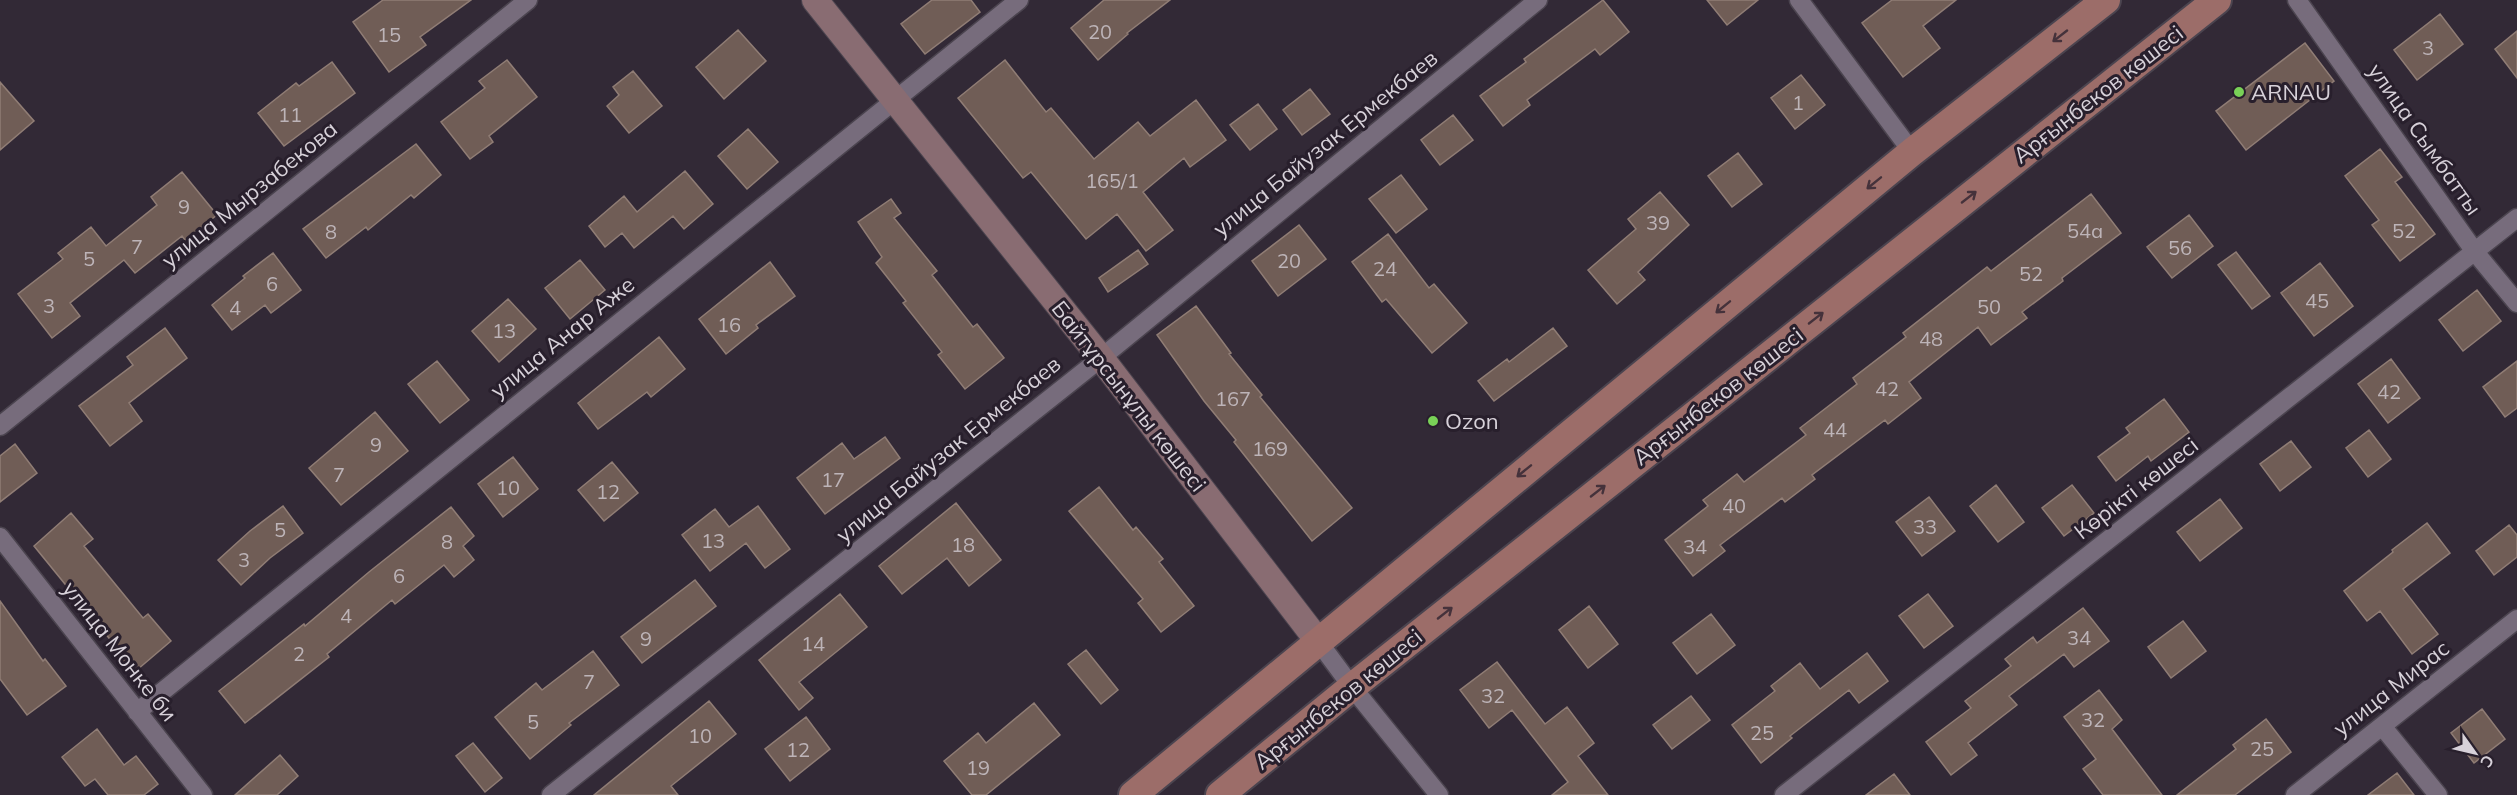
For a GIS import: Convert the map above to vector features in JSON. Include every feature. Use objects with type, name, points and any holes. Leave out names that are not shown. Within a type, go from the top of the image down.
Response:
[{"type":"main road","name":"Байтұрсынұлы көшесі","points":[[815,0],[1101,358],[1318,641]]},
{"type":"main road","points":[[1133,795],[1912,152],[2106,0]]},
{"type":"main road","name":"Арғынбеков көшесі","points":[[1220,795],[1352,687],[2217,0]]},
{"type":"street","name":"улица Мырзабекова","points":[[0,426],[528,0]]},
{"type":"street","name":"улица Анар Аже","points":[[137,712],[1019,0]]},
{"type":"street","name":"улица Байузак Ермекбаев","points":[[551,795],[1101,358],[1538,0]]},
{"type":"street","points":[[1799,0],[1912,152]]},
{"type":"street","name":"улица Сымбатты","points":[[2297,0],[2475,252],[2517,303]]},
{"type":"street","name":"Көрікті көшесі","points":[[1784,795],[2517,218]]},
{"type":"street","name":"улица Монке би","points":[[0,537],[203,795]]},
{"type":"street","name":"улица Мирас","points":[[2295,795],[2517,619]]},
{"type":"street","name":"Байтұрсынұлы көшесі","points":[[1318,641],[1439,795]]},
{"type":"street","points":[[2382,726],[2438,795]]},
{"type":"building","points":[[383,0],[471,0],[420,37],[426,45],[389,72],[353,22]]},
{"type":"building","points":[[932,0],[971,0],[980,12],[925,54],[901,24]]},
{"type":"building","points":[[1104,0],[1170,0],[1127,33],[1098,60],[1071,28]]},
{"type":"building","points":[[1603,0],[1629,32],[1600,55],[1595,49],[1527,100],[1530,105],[1503,126],[1480,96],[1526,62],[1524,59]]},
{"type":"building","points":[[1707,0],[1758,0],[1727,25]]},
{"type":"building","points":[[1892,0],[1956,0],[1923,26],[1940,48],[1903,77],[1862,23]]},
{"type":"building","points":[[2440,14],[2463,44],[2417,80],[2394,50]]},
{"type":"building","points":[[738,30],[766,61],[724,99],[696,67]]},
{"type":"building","points":[[2517,31],[2517,78],[2495,49]]},
{"type":"building","points":[[2305,43],[2334,81],[2246,150],[2216,111]]},
{"type":"building","points":[[507,60],[537,97],[489,136],[493,142],[470,159],[441,122],[485,88],[479,81]]},
{"type":"building","points":[[1005,60],[1046,112],[1051,108],[1094,159],[1138,122],[1150,136],[1196,100],[1226,140],[1190,167],[1184,158],[1143,192],[1173,230],[1146,251],[1117,214],[1086,239],[1031,172],[1023,178],[958,98]]},
{"type":"building","points":[[332,62],[355,93],[284,146],[258,113],[296,83],[299,86]]},
{"type":"building","points":[[633,71],[662,106],[629,133],[607,106],[619,95],[613,87]]},
{"type":"building","points":[[1801,75],[1825,105],[1795,129],[1771,98]]},
{"type":"building","points":[[0,82],[34,121],[0,150]]},
{"type":"building","points":[[1310,89],[1330,114],[1302,135],[1283,110]]},
{"type":"building","points":[[1258,104],[1277,129],[1250,150],[1230,125]]},
{"type":"building","points":[[1453,115],[1473,140],[1440,165],[1421,140]]},
{"type":"building","points":[[748,129],[778,162],[747,189],[718,156]]},
{"type":"building","points":[[416,144],[441,175],[414,198],[411,195],[368,230],[366,227],[326,258],[303,229]]},
{"type":"building","points":[[2380,149],[2402,177],[2395,182],[2435,234],[2400,261],[2372,225],[2379,220],[2345,176]]},
{"type":"building","points":[[1738,153],[1762,184],[1732,207],[1708,176]]},
{"type":"building","points":[[685,171],[713,204],[684,229],[673,216],[634,248],[622,233],[605,247],[589,226],[624,196],[637,212]]},
{"type":"building","points":[[182,172],[217,215],[185,240],[182,236],[135,273],[124,260],[70,303],[80,316],[52,338],[18,294],[63,259],[58,253],[91,227],[106,246],[157,205],[151,197]]},
{"type":"building","points":[[1401,175],[1427,209],[1396,233],[1369,199]]},
{"type":"building","points":[[1660,192],[1689,225],[1638,272],[1645,280],[1617,304],[1588,270],[1636,229],[1628,219]]},
{"type":"building","points":[[2091,194],[2121,233],[2022,312],[2027,318],[1991,345],[1978,327],[1909,382],[1921,398],[1888,424],[1885,420],[1812,475],[1815,479],[1785,502],[1782,498],[1720,545],[1725,551],[1693,576],[1665,540],[1708,506],[1703,500],[1737,474],[1744,482],[1806,435],[1800,428],[1857,384],[1853,378],[1906,337],[1903,333],[1987,267],[1991,271]]},
{"type":"building","points":[[891,199],[901,213],[894,218],[937,271],[932,275],[973,327],[977,324],[1004,358],[965,389],[938,355],[942,352],[903,303],[906,301],[876,263],[882,257],[858,222]]},
{"type":"building","points":[[2189,215],[2213,246],[2172,278],[2147,247]]},
{"type":"building","points":[[1299,225],[1326,259],[1278,296],[1252,261]]},
{"type":"building","points":[[1388,234],[1429,288],[1434,284],[1467,323],[1432,353],[1386,299],[1382,302],[1352,262]]},
{"type":"building","points":[[1138,250],[1148,264],[1108,292],[1099,278]]},
{"type":"building","points":[[2236,252],[2270,296],[2252,309],[2218,265]]},
{"type":"building","points":[[273,253],[301,290],[271,313],[265,305],[232,330],[212,305],[245,278],[243,276]]},
{"type":"building","points":[[580,260],[605,290],[570,319],[545,288]]},
{"type":"building","points":[[770,262],[795,296],[756,325],[758,328],[726,354],[699,319]]},
{"type":"building","points":[[2320,263],[2353,306],[2314,336],[2281,293]]},
{"type":"building","points":[[2477,290],[2501,321],[2463,351],[2439,320]]},
{"type":"building","points":[[508,299],[536,329],[499,362],[472,331]]},
{"type":"building","points":[[1196,306],[1231,353],[1229,354],[1262,395],[1260,397],[1352,508],[1312,541],[1234,442],[1236,440],[1204,401],[1157,335]]},
{"type":"building","points":[[165,328],[187,358],[129,403],[142,421],[110,446],[79,406],[133,365],[127,357]]},
{"type":"building","points":[[1553,328],[1567,346],[1494,401],[1478,381],[1507,359],[1509,362]]},
{"type":"building","points":[[659,337],[685,369],[651,397],[647,392],[598,429],[578,403]]},
{"type":"building","points":[[2391,359],[2420,398],[2388,423],[2358,384]]},
{"type":"building","points":[[437,361],[469,400],[440,423],[408,384]]},
{"type":"building","points":[[2517,361],[2517,408],[2505,417],[2483,387]]},
{"type":"building","points":[[2164,399],[2189,432],[2151,461],[2148,456],[2116,481],[2098,457],[2130,433],[2126,428]]},
{"type":"building","points":[[375,412],[408,451],[341,505],[309,468]]},
{"type":"building","points":[[2369,430],[2391,459],[2368,477],[2346,448]]},
{"type":"building","points":[[885,437],[900,458],[825,514],[797,478],[842,443],[854,459]]},
{"type":"building","points":[[2291,441],[2311,467],[2280,491],[2260,464]]},
{"type":"building","points":[[15,444],[37,473],[0,502],[0,456]]},
{"type":"building","points":[[513,457],[538,489],[503,517],[478,484]]},
{"type":"building","points":[[612,462],[638,493],[604,521],[578,490]]},
{"type":"building","points":[[1996,485],[2024,522],[1998,542],[1970,506]]},
{"type":"building","points":[[2072,485],[2094,513],[2064,536],[2042,508]]},
{"type":"building","points":[[1099,487],[1133,530],[1136,527],[1163,559],[1159,562],[1194,606],[1161,632],[1138,603],[1143,599],[1069,511]]},
{"type":"building","points":[[1929,497],[1955,531],[1922,556],[1896,522]]},
{"type":"building","points":[[2220,499],[2242,528],[2200,561],[2177,532]]},
{"type":"building","points":[[956,503],[1001,560],[969,586],[947,558],[902,594],[879,566]]},
{"type":"building","points":[[283,506],[303,533],[270,558],[241,585],[218,560],[250,531]]},
{"type":"building","points":[[758,506],[790,549],[765,568],[746,543],[710,571],[682,535],[715,509],[729,527]]},
{"type":"building","points":[[451,507],[474,536],[463,546],[474,560],[454,577],[444,565],[395,604],[392,600],[327,654],[329,657],[245,723],[219,691],[304,624],[305,626]]},
{"type":"building","points":[[71,513],[93,539],[84,546],[143,618],[148,614],[171,641],[131,675],[107,648],[113,643],[34,546]]},
{"type":"building","points":[[2427,523],[2450,553],[2403,589],[2438,634],[2412,654],[2380,611],[2367,621],[2344,591]]},
{"type":"building","points":[[2509,525],[2517,535],[2517,557],[2494,575],[2476,551]]},
{"type":"building","points":[[695,580],[716,606],[642,663],[621,637]]},
{"type":"building","points":[[840,594],[867,627],[799,682],[813,698],[799,710],[759,660]]},
{"type":"building","points":[[1928,594],[1953,626],[1924,648],[1899,616]]},
{"type":"building","points":[[0,601],[43,661],[45,659],[66,686],[27,715],[0,679]]},
{"type":"building","points":[[1589,606],[1618,644],[1588,668],[1559,630]]},
{"type":"building","points":[[2083,608],[2109,641],[2074,667],[2064,654],[2009,696],[2017,705],[1968,743],[1977,755],[1951,775],[1926,742],[1971,708],[1965,701],[2011,666],[2005,659],[2033,637],[2037,643]]},
{"type":"building","points":[[1711,614],[1735,645],[1697,674],[1673,643]]},
{"type":"building","points":[[2183,621],[2206,651],[2171,678],[2148,647]]},
{"type":"building","points":[[1086,650],[1118,690],[1101,704],[1068,664]]},
{"type":"building","points":[[593,651],[619,685],[569,723],[571,725],[530,759],[495,717],[536,683],[542,690]]},
{"type":"building","points":[[1867,653],[1888,681],[1859,703],[1849,690],[1790,736],[1792,738],[1761,763],[1732,725],[1775,691],[1771,686],[1800,663],[1820,689]]},
{"type":"building","points":[[1497,662],[1545,724],[1567,707],[1594,743],[1578,756],[1608,795],[1552,795],[1568,782],[1512,710],[1489,728],[1460,690]]},
{"type":"building","points":[[2099,690],[2122,720],[2112,729],[2162,795],[2103,795],[2083,769],[2096,759],[2064,717]]},
{"type":"building","points":[[1691,696],[1710,720],[1672,749],[1653,725]]},
{"type":"building","points":[[709,701],[736,734],[671,786],[678,795],[594,795]]},
{"type":"building","points":[[1034,703],[1060,735],[986,795],[972,795],[944,761],[978,733],[986,743]]},
{"type":"building","points":[[2482,709],[2505,739],[2474,763],[2451,733]]},
{"type":"building","points":[[806,717],[830,749],[790,781],[765,749]]},
{"type":"building","points":[[2266,719],[2291,752],[2235,795],[2177,795],[2236,749],[2233,745]]},
{"type":"building","points":[[97,729],[124,765],[136,756],[158,784],[144,795],[108,795],[95,779],[85,786],[62,757]]},
{"type":"building","points":[[473,743],[502,778],[485,792],[456,756]]},
{"type":"building","points":[[280,755],[298,776],[277,795],[235,795]]},
{"type":"building","points":[[2397,773],[2414,795],[2368,795]]},
{"type":"building","points":[[1894,774],[1910,795],[1866,795]]},
{"type":"place","name":"ARNAU","points":[[2239,92]]},
{"type":"place","name":"Ozon","points":[[1433,421]]}]
